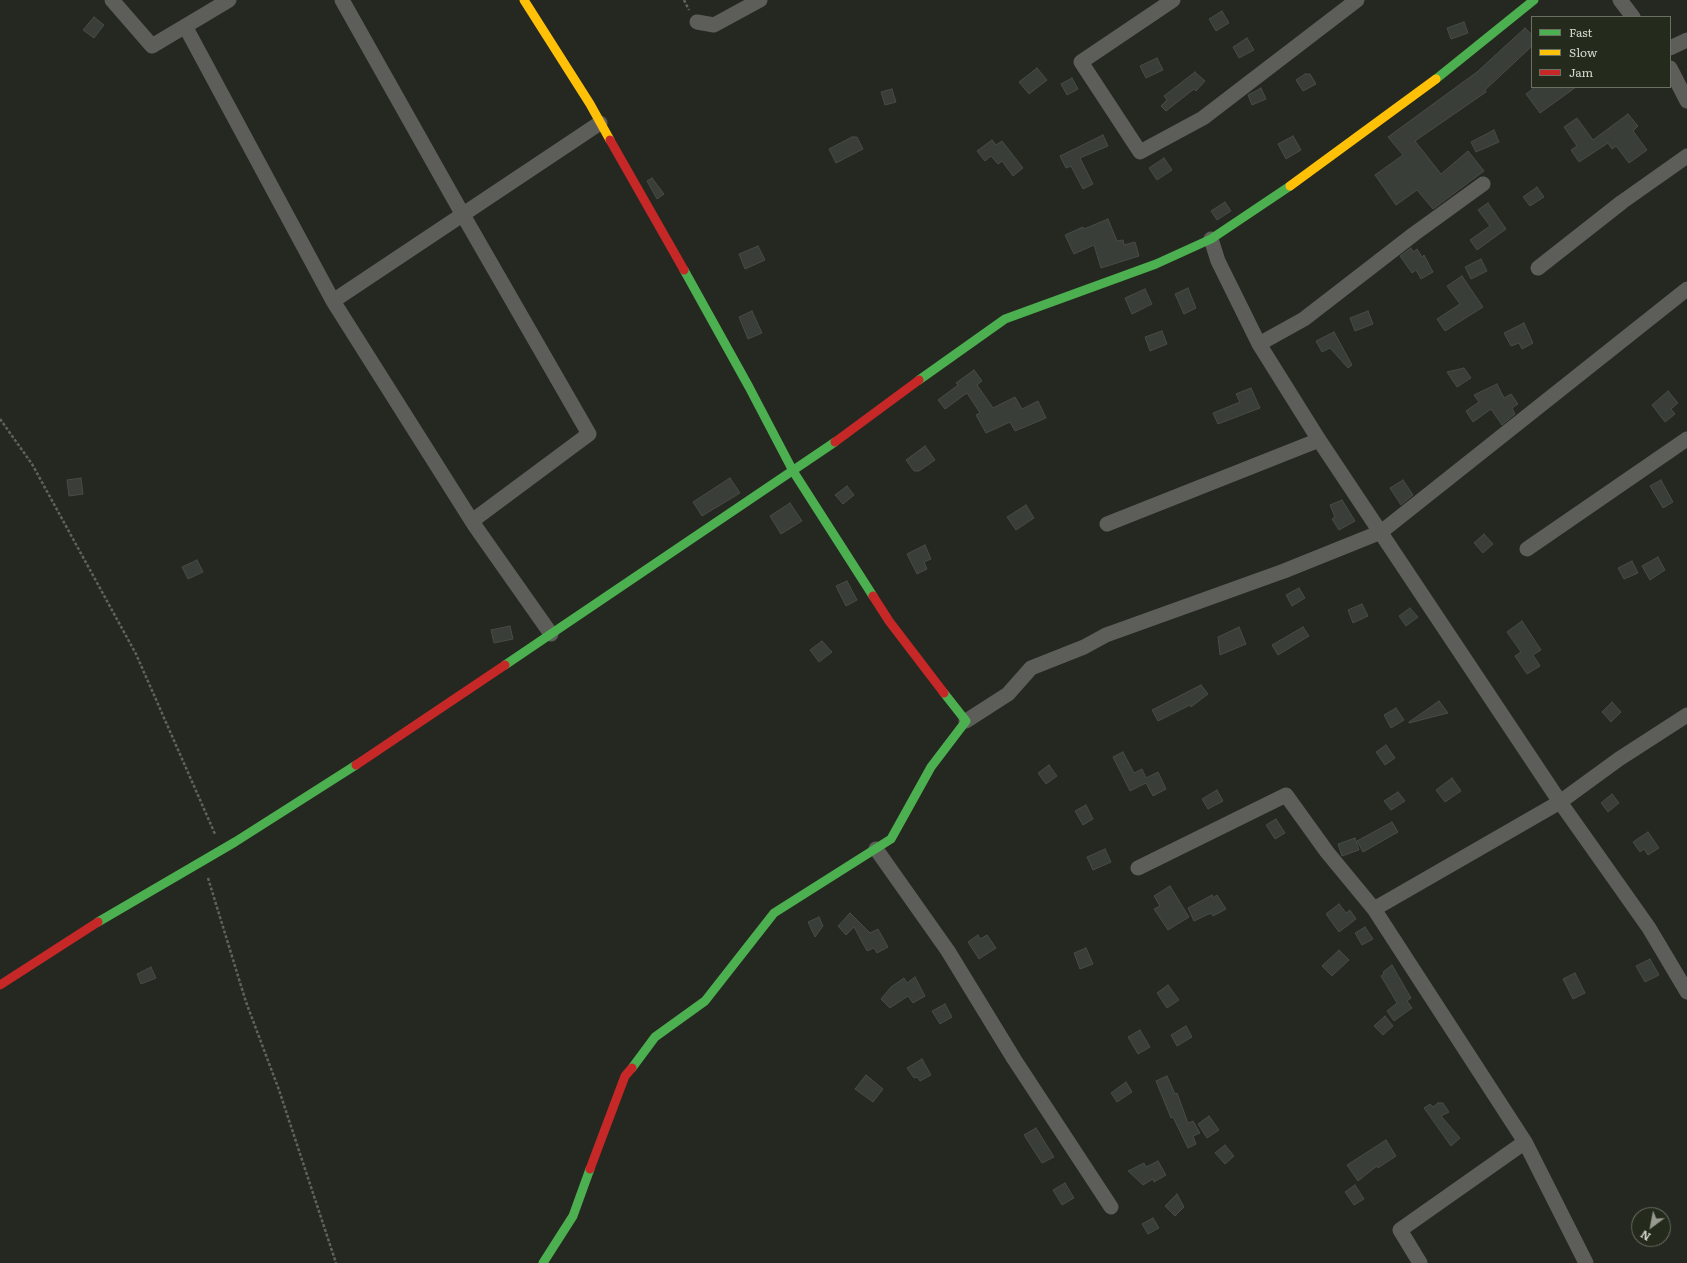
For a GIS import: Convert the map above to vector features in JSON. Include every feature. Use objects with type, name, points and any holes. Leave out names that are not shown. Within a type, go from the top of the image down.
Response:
[{"type":"street","points":[[112,0],[152,46],[229,0]]},
{"type":"street","points":[[342,0],[589,434],[472,521]]},
{"type":"street","points":[[524,0],[600,123],[749,387],[793,471],[889,621],[966,721]]},
{"type":"street","points":[[697,22],[714,25],[760,0]]},
{"type":"street","points":[[1174,0],[1081,62],[1140,152],[1203,118],[1357,0]]},
{"type":"street","points":[[0,985],[97,922],[222,849],[368,757],[793,471],[1005,319],[1156,264],[1211,239],[1313,171],[1343,146],[1451,68],[1534,0]]},
{"type":"street","points":[[1620,0],[1632,16]]},
{"type":"street","points":[[186,26],[333,301],[472,521],[550,634]]},
{"type":"street","points":[[1671,48],[1687,40]]},
{"type":"street","points":[[1671,70],[1687,101]]},
{"type":"street","points":[[333,301],[600,123]]},
{"type":"street","points":[[1538,268],[1622,202],[1687,156]]},
{"type":"street","points":[[1259,344],[1304,319],[1414,234],[1483,184]]},
{"type":"street","points":[[1211,239],[1218,261],[1259,344],[1319,440],[1560,802],[1649,928],[1687,992]]},
{"type":"street","points":[[543,1263],[573,1216],[625,1076],[655,1037],[705,1001],[774,913],[891,839],[931,767],[966,721],[1008,694],[1031,668],[1106,636],[1284,572],[1381,532],[1687,289]]},
{"type":"street","points":[[1527,549],[1687,439]]},
{"type":"street","points":[[1107,524],[1319,440]]},
{"type":"street","points":[[1374,909],[1560,802],[1619,759],[1687,715]]},
{"type":"street","points":[[1138,868],[1286,796],[1327,852],[1374,909],[1525,1142],[1586,1263]]},
{"type":"street","points":[[876,849],[948,951],[1014,1059],[1111,1207]]},
{"type":"street","points":[[1420,1263],[1400,1230],[1525,1142]]},
{"type":"path","points":[[0,419],[32,464],[136,654],[222,849]]},
{"type":"path","points":[[202,860],[246,1002],[279,1090],[336,1263]]},
{"type":"building","points":[[1222,11],[1229,23],[1216,31],[1209,19]]},
{"type":"building","points":[[94,17],[104,25],[94,38],[83,30]]},
{"type":"building","points":[[1464,22],[1468,33],[1451,39],[1447,28]]},
{"type":"building","points":[[1525,28],[1531,34],[1531,47],[1485,90],[1486,92],[1415,141],[1441,174],[1468,151],[1484,171],[1433,209],[1417,190],[1396,205],[1375,175],[1403,155],[1388,137],[1477,72]]},
{"type":"building","points":[[1247,38],[1254,50],[1239,58],[1233,47]]},
{"type":"building","points":[[1157,58],[1163,70],[1146,78],[1140,66]]},
{"type":"building","points":[[1037,68],[1047,80],[1029,94],[1019,82]]},
{"type":"building","points":[[1195,72],[1205,81],[1196,91],[1194,89],[1166,111],[1161,106],[1167,100],[1164,96]]},
{"type":"building","points":[[1305,74],[1310,74],[1316,84],[1303,91],[1296,80]]},
{"type":"building","points":[[1072,78],[1078,89],[1067,95],[1061,84]]},
{"type":"building","points":[[1261,88],[1266,99],[1252,105],[1248,95]]},
{"type":"building","points":[[1534,88],[1575,88],[1540,113],[1526,94]]},
{"type":"building","points":[[892,89],[896,102],[885,105],[881,92]]},
{"type":"building","points":[[1628,114],[1638,126],[1633,131],[1647,150],[1629,163],[1616,146],[1612,149],[1608,143],[1579,162],[1571,150],[1577,146],[1564,127],[1577,118],[1593,140]]},
{"type":"building","points":[[1494,130],[1499,142],[1476,152],[1471,142]]},
{"type":"building","points":[[1103,135],[1108,146],[1080,158],[1093,184],[1083,189],[1071,166],[1066,168],[1060,156]]},
{"type":"building","points":[[1293,136],[1301,150],[1286,159],[1278,144]]},
{"type":"building","points":[[852,137],[857,137],[863,149],[836,163],[829,149]]},
{"type":"building","points":[[992,140],[996,145],[1002,141],[1023,168],[1013,176],[1002,161],[998,164],[991,156],[985,161],[977,151]]},
{"type":"building","points":[[1164,158],[1172,170],[1157,180],[1149,168]]},
{"type":"building","points":[[652,178],[664,194],[657,199],[647,181]]},
{"type":"building","points":[[1537,187],[1544,197],[1530,206],[1523,197]]},
{"type":"building","points":[[1225,202],[1231,211],[1217,220],[1211,211]]},
{"type":"building","points":[[1488,203],[1506,229],[1477,250],[1470,240],[1490,226],[1478,210]]},
{"type":"building","points":[[1108,219],[1117,241],[1123,240],[1124,245],[1135,242],[1139,256],[1101,268],[1094,245],[1074,254],[1065,235],[1083,227],[1084,229]]},
{"type":"building","points":[[758,246],[765,260],[745,269],[739,254]]},
{"type":"building","points":[[1411,248],[1413,252],[1417,249],[1422,257],[1424,255],[1433,272],[1421,279],[1416,270],[1412,273],[1400,256]]},
{"type":"building","points":[[1481,259],[1487,271],[1471,279],[1465,267]]},
{"type":"building","points":[[1462,276],[1483,307],[1445,331],[1437,319],[1460,304],[1447,286]]},
{"type":"building","points":[[1188,288],[1196,308],[1184,314],[1175,294]]},
{"type":"building","points":[[1145,289],[1152,304],[1132,314],[1125,298]]},
{"type":"building","points":[[752,311],[762,333],[748,339],[739,317]]},
{"type":"building","points":[[1368,311],[1373,324],[1355,331],[1350,318]]},
{"type":"building","points":[[1524,323],[1533,343],[1522,349],[1519,343],[1511,346],[1504,333]]},
{"type":"building","points":[[1162,331],[1167,344],[1150,351],[1145,337]]},
{"type":"building","points":[[1334,332],[1352,365],[1348,368],[1330,348],[1322,352],[1316,341]]},
{"type":"building","points":[[1464,368],[1471,378],[1457,387],[1447,372]]},
{"type":"building","points":[[974,370],[982,381],[977,385],[993,408],[1015,397],[1022,409],[1038,401],[1046,418],[1015,431],[1010,422],[986,433],[976,415],[980,413],[967,393],[945,409],[938,400],[958,385],[956,383]]},
{"type":"building","points":[[1497,384],[1504,398],[1511,394],[1518,404],[1512,408],[1515,414],[1502,425],[1491,409],[1473,422],[1466,411],[1479,402],[1474,395]]},
{"type":"building","points":[[1251,388],[1260,408],[1218,424],[1213,413],[1240,402],[1236,394]]},
{"type":"building","points":[[1668,391],[1678,403],[1671,409],[1675,414],[1665,422],[1652,405]]},
{"type":"building","points":[[925,446],[935,460],[919,471],[914,471],[906,460]]},
{"type":"building","points":[[81,478],[83,494],[69,496],[67,480]]},
{"type":"building","points":[[730,478],[740,493],[702,516],[693,502]]},
{"type":"building","points":[[1403,480],[1413,495],[1401,505],[1390,488]]},
{"type":"building","points":[[1661,480],[1673,502],[1663,508],[1650,486]]},
{"type":"building","points":[[847,486],[854,495],[843,504],[835,495]]},
{"type":"building","points":[[1342,500],[1355,521],[1339,530],[1332,519],[1335,517],[1330,505]]},
{"type":"building","points":[[790,503],[802,521],[781,534],[770,516]]},
{"type":"building","points":[[1026,505],[1034,518],[1016,530],[1007,517]]},
{"type":"building","points":[[1484,534],[1493,544],[1483,553],[1474,543]]},
{"type":"building","points":[[925,545],[931,559],[924,562],[927,569],[917,574],[907,554]]},
{"type":"building","points":[[1658,557],[1665,570],[1650,580],[1642,566]]},
{"type":"building","points":[[197,560],[203,572],[188,579],[182,567]]},
{"type":"building","points":[[1632,561],[1638,573],[1624,579],[1618,568]]},
{"type":"building","points":[[847,581],[857,600],[846,606],[836,586]]},
{"type":"building","points":[[1299,588],[1305,598],[1292,606],[1286,595]]},
{"type":"building","points":[[1362,604],[1368,616],[1353,623],[1348,610]]},
{"type":"building","points":[[1410,608],[1418,617],[1406,626],[1399,616]]},
{"type":"building","points":[[1522,621],[1541,650],[1533,655],[1540,666],[1527,674],[1515,656],[1521,652],[1507,632]]},
{"type":"building","points":[[510,626],[513,639],[494,643],[491,630]]},
{"type":"building","points":[[1239,627],[1246,644],[1220,655],[1218,637]]},
{"type":"building","points":[[1303,627],[1309,636],[1278,655],[1272,645]]},
{"type":"building","points":[[822,641],[832,652],[819,662],[810,650]]},
{"type":"building","points":[[1201,685],[1208,694],[1191,707],[1190,705],[1158,721],[1152,710]]},
{"type":"building","points":[[1439,701],[1448,713],[1409,723],[1409,722]]},
{"type":"building","points":[[1612,702],[1621,712],[1611,722],[1602,712]]},
{"type":"building","points":[[1396,708],[1404,720],[1391,728],[1384,715]]},
{"type":"building","points":[[1386,745],[1395,758],[1385,765],[1376,752]]},
{"type":"building","points":[[1123,752],[1134,773],[1142,769],[1146,778],[1158,772],[1166,789],[1153,796],[1146,783],[1130,791],[1113,757]]},
{"type":"building","points":[[1049,765],[1057,776],[1046,784],[1038,773]]},
{"type":"building","points":[[1452,778],[1461,791],[1445,802],[1436,790]]},
{"type":"building","points":[[1217,790],[1223,801],[1208,809],[1202,799]]},
{"type":"building","points":[[1398,792],[1405,801],[1391,810],[1384,801]]},
{"type":"building","points":[[1612,794],[1619,803],[1608,812],[1601,803]]},
{"type":"building","points":[[1086,805],[1093,819],[1083,825],[1075,811]]},
{"type":"building","points":[[1276,819],[1285,833],[1275,839],[1266,825]]},
{"type":"building","points":[[1392,822],[1398,832],[1363,852],[1357,841]]},
{"type":"building","points":[[1648,832],[1659,848],[1648,855],[1644,849],[1640,852],[1633,842]]},
{"type":"building","points":[[1355,838],[1359,850],[1342,856],[1338,844]]},
{"type":"building","points":[[1105,849],[1111,862],[1093,870],[1087,857]]},
{"type":"building","points":[[1170,886],[1189,917],[1168,930],[1154,909],[1160,906],[1154,896]]},
{"type":"building","points":[[1212,895],[1213,898],[1217,895],[1226,909],[1213,916],[1211,913],[1194,921],[1188,908]]},
{"type":"building","points":[[1339,904],[1346,913],[1350,910],[1356,919],[1339,932],[1326,914]]},
{"type":"building","points":[[850,913],[870,933],[878,929],[888,947],[877,953],[874,948],[867,951],[854,927],[846,935],[838,926]]},
{"type":"building","points":[[819,917],[823,926],[815,937],[808,922]]},
{"type":"building","points":[[1365,927],[1373,939],[1362,945],[1355,933]]},
{"type":"building","points":[[978,935],[980,939],[987,935],[996,948],[979,959],[968,942]]},
{"type":"building","points":[[1086,948],[1093,964],[1080,969],[1074,953]]},
{"type":"building","points":[[1339,950],[1349,960],[1332,976],[1322,966]]},
{"type":"building","points":[[1650,959],[1659,975],[1645,982],[1636,966]]},
{"type":"building","points":[[1392,965],[1411,998],[1407,1001],[1412,1008],[1394,1021],[1387,1011],[1397,1003],[1381,976],[1384,974],[1383,972]]},
{"type":"building","points":[[151,967],[156,978],[141,984],[137,974]]},
{"type":"building","points":[[1575,973],[1585,993],[1573,999],[1563,979]]},
{"type":"building","points":[[915,977],[925,996],[913,1003],[908,996],[890,1008],[881,999],[891,987],[904,978],[907,983]]},
{"type":"building","points":[[1168,985],[1179,1000],[1167,1008],[1157,993]]},
{"type":"building","points":[[945,1004],[952,1017],[940,1024],[932,1011]]},
{"type":"building","points":[[1385,1016],[1393,1026],[1383,1035],[1374,1026]]},
{"type":"building","points":[[1186,1026],[1192,1037],[1177,1046],[1171,1035]]},
{"type":"building","points":[[1140,1030],[1150,1047],[1138,1054],[1128,1037]]},
{"type":"building","points":[[922,1059],[931,1075],[920,1081],[917,1077],[914,1078],[907,1068]]},
{"type":"building","points":[[866,1075],[883,1089],[873,1102],[855,1089]]},
{"type":"building","points":[[1167,1076],[1175,1094],[1177,1093],[1188,1123],[1193,1121],[1200,1133],[1193,1136],[1196,1144],[1188,1148],[1173,1117],[1171,1118],[1156,1081]]},
{"type":"building","points":[[1126,1082],[1132,1092],[1117,1102],[1111,1093]]},
{"type":"building","points":[[1438,1103],[1443,1103],[1449,1112],[1441,1116],[1460,1138],[1451,1146],[1424,1108],[1430,1104],[1433,1107]]},
{"type":"building","points":[[1209,1116],[1219,1130],[1207,1138],[1198,1124]]},
{"type":"building","points":[[1036,1128],[1054,1157],[1042,1163],[1024,1135]]},
{"type":"building","points":[[1386,1140],[1396,1156],[1378,1168],[1377,1166],[1358,1181],[1347,1165]]},
{"type":"building","points":[[1225,1145],[1234,1156],[1225,1164],[1215,1153]]},
{"type":"building","points":[[1158,1161],[1166,1175],[1154,1182],[1153,1179],[1143,1185],[1128,1171],[1144,1163],[1146,1167]]},
{"type":"building","points":[[1065,1183],[1074,1198],[1062,1205],[1053,1190]]},
{"type":"building","points":[[1355,1185],[1364,1199],[1354,1205],[1345,1192]]},
{"type":"building","points":[[1177,1194],[1184,1207],[1175,1216],[1165,1206]]},
{"type":"building","points":[[1153,1218],[1159,1228],[1148,1234],[1142,1224]]},
{"type":"traffic: fast","points":[[1436,79],[1534,0]]},
{"type":"traffic: fast","points":[[919,380],[1005,319],[1156,264],[1211,239],[1290,186]]},
{"type":"traffic: fast","points":[[684,270],[749,387],[793,471],[873,596]]},
{"type":"traffic: fast","points":[[505,665],[835,442]]},
{"type":"traffic: fast","points":[[632,1068],[655,1037],[705,1001],[774,913],[891,839],[931,767],[966,721],[944,693]]},
{"type":"traffic: fast","points":[[98,922],[235,842],[356,765]]},
{"type":"traffic: fast","points":[[543,1263],[573,1216],[590,1169]]},
{"type":"traffic: slow","points":[[524,0],[590,104],[610,140]]},
{"type":"traffic: slow","points":[[1290,186],[1436,79]]},
{"type":"traffic: jam","points":[[610,140],[684,270]]},
{"type":"traffic: jam","points":[[835,442],[919,380]]},
{"type":"traffic: jam","points":[[873,596],[889,621],[944,693]]},
{"type":"traffic: jam","points":[[356,765],[505,665]]},
{"type":"traffic: jam","points":[[0,985],[98,922]]},
{"type":"traffic: jam","points":[[590,1169],[625,1076],[632,1068]]}]
